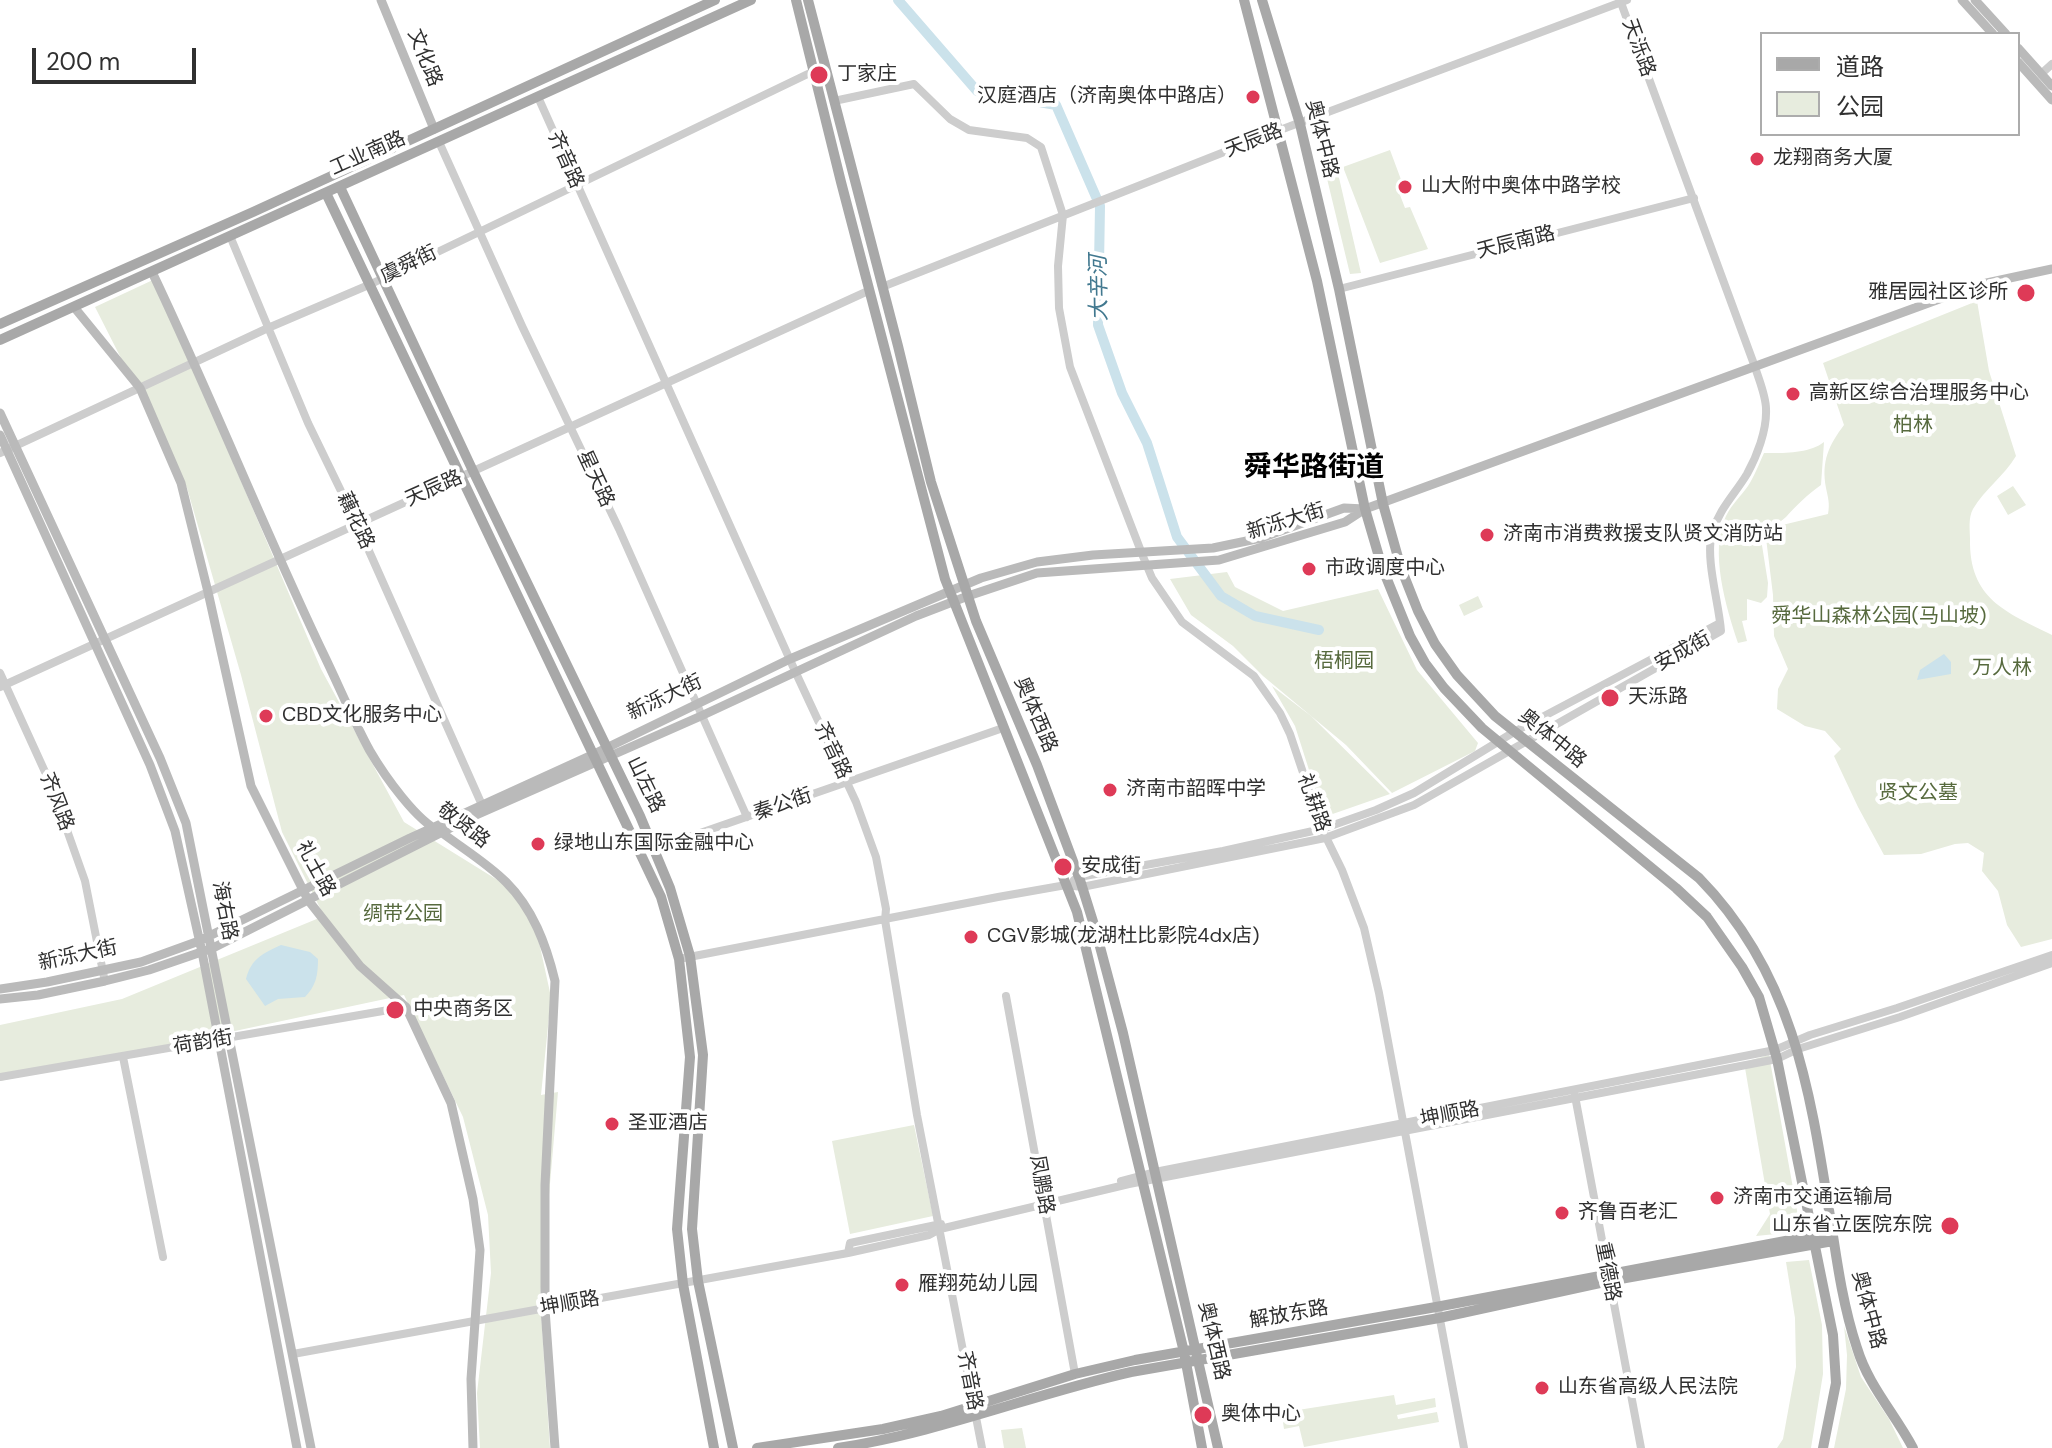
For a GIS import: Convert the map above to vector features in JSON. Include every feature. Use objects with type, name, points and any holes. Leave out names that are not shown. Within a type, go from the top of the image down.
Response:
[{"type":"main road","name":"文化路","points":[[381,0],[434,129]]},
{"type":"main road","name":"工业南路","points":[[0,324],[715,0]]},
{"type":"main road","name":"工业南路","points":[[0,340],[751,0]]},
{"type":"main road","name":"奥体西路","points":[[796,0],[868,291],[949,589],[1084,938],[1185,1357],[1202,1448]]},
{"type":"main road","name":"奥体西路","points":[[808,0],[931,482],[976,621],[1037,765],[1081,882],[1123,1033],[1218,1448]]},
{"type":"main road","name":"奥体中路","points":[[1244,0],[1317,281],[1365,509],[1399,611],[1425,663],[1473,718],[1508,751],[1665,878],[1707,917],[1759,997],[1776,1055],[1833,1335],[1836,1378],[1823,1448]]},
{"type":"main road","name":"奥体中路","points":[[1262,0],[1300,124],[1339,289],[1383,504],[1401,568],[1418,611],[1435,644],[1457,675],[1514,732],[1664,849],[1721,900],[1753,943],[1783,1005],[1796,1045],[1844,1300],[1857,1350],[1874,1387],[1913,1448]]},
{"type":"main road","points":[[1962,0],[1991,32]]},
{"type":"main road","points":[[1975,0],[2004,32]]},
{"type":"main road","points":[[2020,50],[2052,86]]},
{"type":"main road","points":[[2020,64],[2052,100]]},
{"type":"main road","name":"山左路","points":[[340,187],[670,888],[703,1055],[692,1229],[698,1281],[733,1448]]},
{"type":"main road","name":"山左路","points":[[326,193],[596,758],[661,897],[685,958],[690,1057],[677,1229],[683,1284],[714,1448]]},
{"type":"main road","name":"新泺大街","points":[[608,752],[626,749],[953,601],[1037,573],[1215,560],[1262,549],[1345,522],[1365,509],[1982,284],[2052,269]]},
{"type":"main road","name":"敬贤路","points":[[152,272],[195,362],[279,559],[371,753],[402,796],[437,830],[506,882],[534,918],[548,952],[555,981],[545,1185],[545,1309],[555,1448]]},
{"type":"main road","name":"礼士路","points":[[74,307],[140,388],[181,483],[251,786],[308,900],[360,966],[406,1007],[451,1103],[473,1199],[480,1250],[471,1379],[473,1448]]},
{"type":"main road","name":"海右路","points":[[0,413],[7,449]]},
{"type":"main road","name":"海右路","points":[[0,435],[160,758],[186,823],[213,948],[224,1040],[297,1448]]},
{"type":"main road","name":"新泺大街","points":[[0,989],[152,959],[199,941],[303,890],[596,758],[695,704],[790,659],[949,589],[1037,562],[1093,555],[1213,548],[1261,538],[1344,508],[1365,509]]},
{"type":"main road","name":"海右路","points":[[100,641],[175,831],[224,1040],[311,1448]]},
{"type":"main road","name":"新泺大街","points":[[0,999],[108,981],[213,948],[482,805],[596,758]]},
{"type":"main road","name":"解放东路","points":[[757,1448],[975,1412],[1075,1374],[1135,1360],[1198,1355],[1437,1313],[1833,1237]]},
{"type":"main road","name":"解放东路","points":[[838,1448],[888,1439],[975,1412],[1185,1357]]},
{"type":"street","name":"天辰路","points":[[882,287],[1280,130],[1623,1]]},
{"type":"street","name":"天泺路","points":[[1623,1],[1767,408],[1762,438],[1747,474],[1726,501],[1711,535],[1713,585],[1720,627]]},
{"type":"street","points":[[2041,74],[2052,64]]},
{"type":"street","name":"虞舜街","points":[[7,449],[268,328],[371,284],[814,71]]},
{"type":"street","points":[[834,101],[914,84],[950,119],[969,130],[1027,138],[1041,147],[1063,215]]},
{"type":"street","name":"齐音路","points":[[538,97],[847,783],[876,857],[917,1115],[982,1448]]},
{"type":"street","name":"星天路","points":[[439,142],[619,529],[747,817]]},
{"type":"street","name":"天辰南路","points":[[1339,289],[1694,198]]},
{"type":"street","name":"礼耕路","points":[[1063,215],[1058,266],[1059,308],[1068,360],[1147,566],[1182,622],[1231,657],[1262,685],[1290,734],[1324,834],[1342,870],[1364,928],[1379,993],[1464,1448]]},
{"type":"street","name":"藕花路","points":[[230,236],[308,423],[357,524],[482,805]]},
{"type":"street","name":"天辰路","points":[[3,685],[868,291]]},
{"type":"street","name":"安成街","points":[[1514,732],[1720,627]]},
{"type":"street","name":"安成街","points":[[685,958],[1324,834],[1414,805],[1720,627]]},
{"type":"street","name":"齐风路","points":[[0,673],[51,785],[85,881],[98,936],[102,939],[108,981]]},
{"type":"street","name":"秦公街","points":[[654,849],[1003,728]]},
{"type":"street","points":[[1500,742],[1514,732]]},
{"type":"street","name":"安成街","points":[[1324,834],[1414,793],[1500,742]]},
{"type":"street","name":"坤顺路","points":[[1404,1127],[1776,1055],[1897,1008],[2052,955]]},
{"type":"street","name":"坤顺路","points":[[1796,1045],[1900,1017],[2052,963]]},
{"type":"street","name":"凤鹏路","points":[[1006,996],[1075,1374]]},
{"type":"street","name":"荷韵街","points":[[0,1077],[406,1007]]},
{"type":"street","name":"坤顺路","points":[[293,1354],[848,1253],[929,1235],[940,1227],[1156,1176],[1776,1055]]},
{"type":"street","points":[[123,1057],[163,1257]]},
{"type":"street","name":"重德路","points":[[1575,1096],[1641,1448]]},
{"type":"green space","points":[[1328,130],[1361,273],[1350,274],[1316,133]]},
{"type":"green space","points":[[1390,150],[1406,193],[1400,195],[1405,208],[1410,207],[1428,249],[1380,263],[1343,167]]},
{"type":"green space","name":"绸带公园","points":[[155,279],[321,669],[404,822],[512,889],[537,933],[551,997],[541,1095],[558,1092],[540,1298],[550,1448],[480,1448],[477,1393],[491,1273],[488,1215],[463,1117],[404,995],[0,1081],[0,1025],[122,999],[324,916],[282,832],[187,488],[95,307]]},
{"type":"green space","name":"舜华山森林公园(马山坡)","points":[[1977,301],[1989,371],[2016,456],[1971,513],[1971,559],[1983,590],[1993,601],[2052,635],[2052,939],[2021,947],[2007,925],[1998,891],[1982,871],[1984,853],[1968,843],[1921,854],[1884,855],[1834,756],[1841,749],[1825,731],[1805,726],[1777,709],[1778,689],[1788,669],[1774,636],[1766,538],[1774,527],[1828,514],[1826,461],[1834,439],[1844,425],[1823,363]]},
{"type":"green space","points":[[1824,442],[1821,485],[1761,539],[1768,583],[1767,597],[1761,603],[1747,599],[1747,620],[1742,621],[1747,641],[1738,643],[1724,596],[1719,562],[1721,530],[1726,516],[1750,482],[1764,453],[1803,451]]},
{"type":"green space","points":[[2013,486],[2026,505],[2008,515],[1997,496]]},
{"type":"green space","name":"梧桐园","points":[[1227,572],[1235,587],[1283,611],[1378,589],[1417,670],[1478,743],[1475,751],[1392,793],[1346,745],[1263,676],[1233,646],[1191,615],[1170,579]]},
{"type":"green space","points":[[1478,596],[1483,607],[1464,616],[1459,605]]},
{"type":"green space","points":[[1272,686],[1311,716],[1390,794],[1324,817],[1295,726]]},
{"type":"green space","points":[[1769,1055],[1800,1227],[1756,1236],[1770,1214],[1744,1062]]},
{"type":"green space","points":[[914,1125],[933,1216],[850,1234],[832,1141]]},
{"type":"green space","points":[[1809,1260],[1822,1325],[1823,1374],[1811,1448],[1777,1448],[1783,1439],[1796,1367],[1795,1318],[1786,1262]]},
{"type":"green space","points":[[1844,1326],[1861,1377],[1889,1419],[1903,1448],[1834,1448],[1846,1389]]},
{"type":"green space","points":[[1394,1395],[1396,1405],[1435,1398],[1436,1407],[1397,1415],[1398,1419],[1437,1412],[1439,1422],[1304,1447],[1299,1426],[1284,1429],[1282,1416],[1285,1412]]},
{"type":"green space","points":[[1022,1428],[1026,1448],[1004,1448],[1001,1430]]},
{"type":"water","points":[[1944,654],[1951,662],[1951,674],[1917,680],[1920,670]]},
{"type":"water","points":[[281,945],[310,952],[318,959],[316,980],[305,997],[278,999],[265,1006],[246,979],[251,966],[259,958]]},
{"type":"waterway","name":"大辛河","points":[[898,0],[977,91],[1056,105],[1100,206],[1098,325],[1122,393],[1147,443],[1177,537],[1221,596],[1255,616],[1319,630]]},
{"type":"place","name":"丁家庄","points":[[819,75]]},
{"type":"place","name":"汉庭酒店（济南奥体中路店）","points":[[1253,97]]},
{"type":"place","name":"龙翔商务大厦","points":[[1757,159]]},
{"type":"place","name":"山大附中奥体中路学校","points":[[1405,187]]},
{"type":"place","name":"雅居园社区诊所","points":[[2026,293]]},
{"type":"place","name":"高新区综合治理服务中心","points":[[1793,394]]},
{"type":"place","name":"济南市消费救援支队贤文消防站","points":[[1487,535]]},
{"type":"place","name":"市政调度中心","points":[[1309,569]]},
{"type":"place","name":"天泺路","points":[[1610,698]]},
{"type":"place","name":"CBD文化服务中心","points":[[266,716]]},
{"type":"place","name":"济南市韶晖中学","points":[[1110,790]]},
{"type":"place","name":"绿地山东国际金融中心","points":[[538,844]]},
{"type":"place","name":"安成街","points":[[1063,867]]},
{"type":"place","name":"CGV影城(龙湖杜比影院4dx店)","points":[[971,937]]},
{"type":"place","name":"中央商务区","points":[[395,1010]]},
{"type":"place","name":"圣亚酒店","points":[[612,1124]]},
{"type":"place","name":"济南市交通运输局","points":[[1717,1198]]},
{"type":"place","name":"齐鲁百老汇","points":[[1562,1213]]},
{"type":"place","name":"山东省立医院东院","points":[[1950,1226]]},
{"type":"place","name":"雁翔苑幼儿园","points":[[902,1285]]},
{"type":"place","name":"山东省高级人民法院","points":[[1542,1388]]},
{"type":"place","name":"奥体中心","points":[[1203,1415]]},
{"type":"district","name":"舜华路街道","points":[[1314,469]]},
{"type":"park label","name":"柏林","points":[[1913,426]]},
{"type":"park label","name":"万人林","points":[[2002,669]]},
{"type":"park label","name":"贤文公墓","points":[[1918,794]]}]
